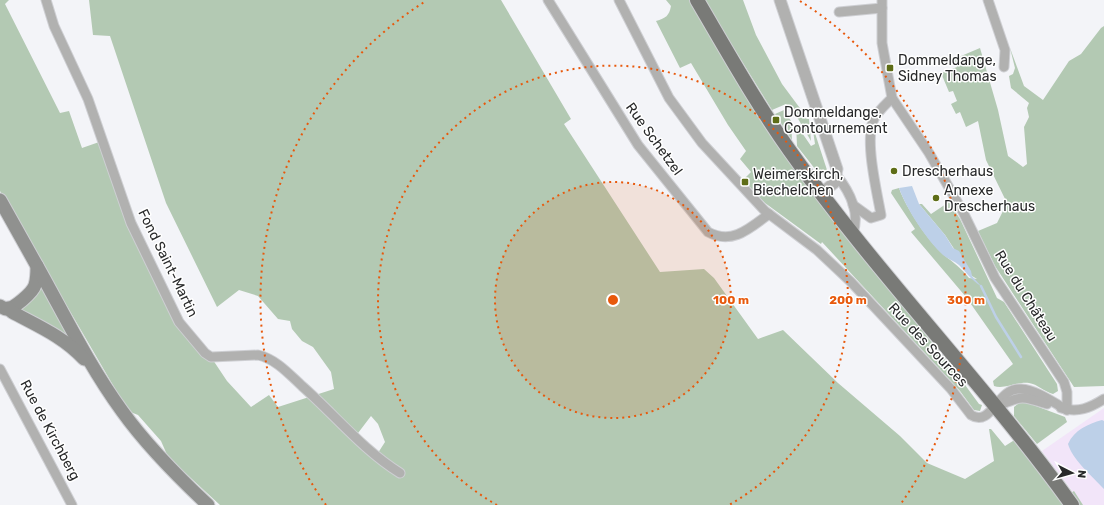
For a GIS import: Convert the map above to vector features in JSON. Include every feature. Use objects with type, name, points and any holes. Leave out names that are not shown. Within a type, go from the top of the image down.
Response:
[{"type":"main road","points":[[698,0],[761,108],[789,151],[853,233],[995,407],[1072,505]]},
{"type":"main road","points":[[0,200],[100,378],[147,443],[174,473],[208,505]]},
{"type":"main road","points":[[0,223],[12,228],[23,240]]},
{"type":"main road","points":[[3,308],[32,291],[37,277],[37,266]]},
{"type":"main road","points":[[3,308],[51,332],[74,348],[100,378]]},
{"type":"street","name":"Fond Saint-Martin","points":[[46,0],[54,26],[88,99],[132,223],[179,322],[205,353],[211,357],[258,355],[265,357],[279,365],[323,404],[366,446],[400,473]]},
{"type":"street","name":"Rue Schetzel","points":[[548,0],[638,145],[708,232],[717,237],[728,238],[738,235],[769,214]]},
{"type":"street","name":"Rue des Sources","points":[[619,0],[660,82],[682,118],[702,143],[769,214],[816,250],[851,282],[971,415],[975,418],[985,417],[995,407]]},
{"type":"street","points":[[780,0],[837,168],[837,176],[834,183],[822,193]]},
{"type":"street","points":[[988,0],[1005,50],[1004,67]]},
{"type":"street","points":[[839,12],[882,4]]},
{"type":"street","name":"Rue du Château","points":[[882,4],[882,43],[892,98],[929,154],[963,212],[995,278],[1064,382],[1067,392],[1067,410]]},
{"type":"street","points":[[853,206],[871,218],[880,214],[872,158],[871,135],[873,121],[880,110],[892,98]]},
{"type":"street","points":[[837,176],[846,187],[853,206],[857,222],[853,233]]},
{"type":"street","name":"Rue de Kirchberg","points":[[0,369],[72,505]]},
{"type":"street","points":[[995,407],[1018,397],[1025,397],[1067,410],[1079,410],[1091,408],[1104,399]]},
{"type":"shaded area","points":[[1104,408],[1104,505],[1083,505],[1042,451]]},
{"type":"green space","points":[[0,0],[9,0],[5,4],[60,113],[69,111],[82,148],[102,141],[131,223],[179,322],[211,357],[227,381],[251,407],[269,395],[278,407],[334,389],[331,372],[313,347],[302,341],[292,329],[290,321],[278,319],[258,296],[239,290],[217,307],[166,203],[110,36],[93,35],[89,0],[501,0],[571,119],[564,124],[660,272],[704,269],[714,278],[758,339],[783,330],[838,383],[900,436],[927,463],[965,479],[994,461],[989,429],[991,429],[1005,446],[1019,437],[1066,496],[1074,491],[1083,505],[220,505],[168,457],[161,441],[138,415],[128,411],[0,191]],"holes":[[[371,416],[378,424],[385,442],[376,456],[355,437]]]},
{"type":"green space","points":[[666,0],[691,0],[784,154],[804,183],[957,374],[979,404],[982,405],[980,411],[974,410],[960,391],[822,242],[821,244],[765,203],[743,180],[751,172],[740,159],[746,151],[728,125],[691,63],[680,68],[656,21],[665,18],[669,12],[671,6]]},
{"type":"green space","points":[[704,0],[743,0],[756,35],[782,84],[805,115],[794,114],[786,104],[772,110]]},
{"type":"green space","points":[[1104,26],[1104,386],[1074,387],[995,266],[978,231],[997,223],[1007,203],[986,160],[978,121],[966,127],[960,112],[956,114],[951,104],[957,101],[953,91],[949,92],[941,73],[957,67],[954,59],[980,48],[998,110],[1008,156],[1023,167],[1027,164],[1024,127],[1029,117],[1027,108],[1029,103],[1011,88],[1009,76],[1013,74],[1015,68],[1010,48],[1024,86],[1043,100],[1069,61],[1081,54]]},
{"type":"green space","points":[[784,110],[791,121],[792,140],[775,114]]},
{"type":"green space","points":[[797,117],[809,119],[811,141]]},
{"type":"green space","points":[[796,124],[811,146],[815,144],[812,124],[827,170],[826,174],[819,174],[797,146]]},
{"type":"green space","points":[[899,188],[912,214],[931,241],[969,278],[977,279],[972,276],[945,235],[919,204],[922,204],[931,214],[949,202],[960,219],[997,298],[1004,302],[1057,384],[1058,391],[1053,394],[1029,383],[1020,383],[1002,387],[994,386],[993,381],[1013,364],[966,297],[911,232],[915,229],[891,193],[892,190]]},
{"type":"green space","points":[[39,283],[75,341],[15,307]]},
{"type":"green space","points":[[1019,403],[1028,403],[1065,417],[1067,422],[1037,444],[1014,416],[1014,407]]},
{"type":"water","points":[[912,186],[919,204],[945,235],[953,248],[959,251],[971,271],[972,276],[981,286],[959,265],[943,255],[930,241],[918,224],[902,197],[899,188]]},
{"type":"water","points":[[1102,420],[1104,421],[1104,489],[1078,462],[1068,444],[1074,435],[1082,428]]},
{"type":"waterway","points":[[981,286],[996,317],[1021,357]]},
{"type":"place","name":"Dommeldange, Sidney Thomas","points":[[890,68]]},
{"type":"place","name":"Dommeldange, Contournement","points":[[776,120]]},
{"type":"place","name":"Drescherhaus","points":[[894,171]]},
{"type":"place","name":"Weimerskirch, Biechelchen","points":[[745,182]]},
{"type":"place","name":"Annexe Drescherhaus","points":[[936,198]]}]
